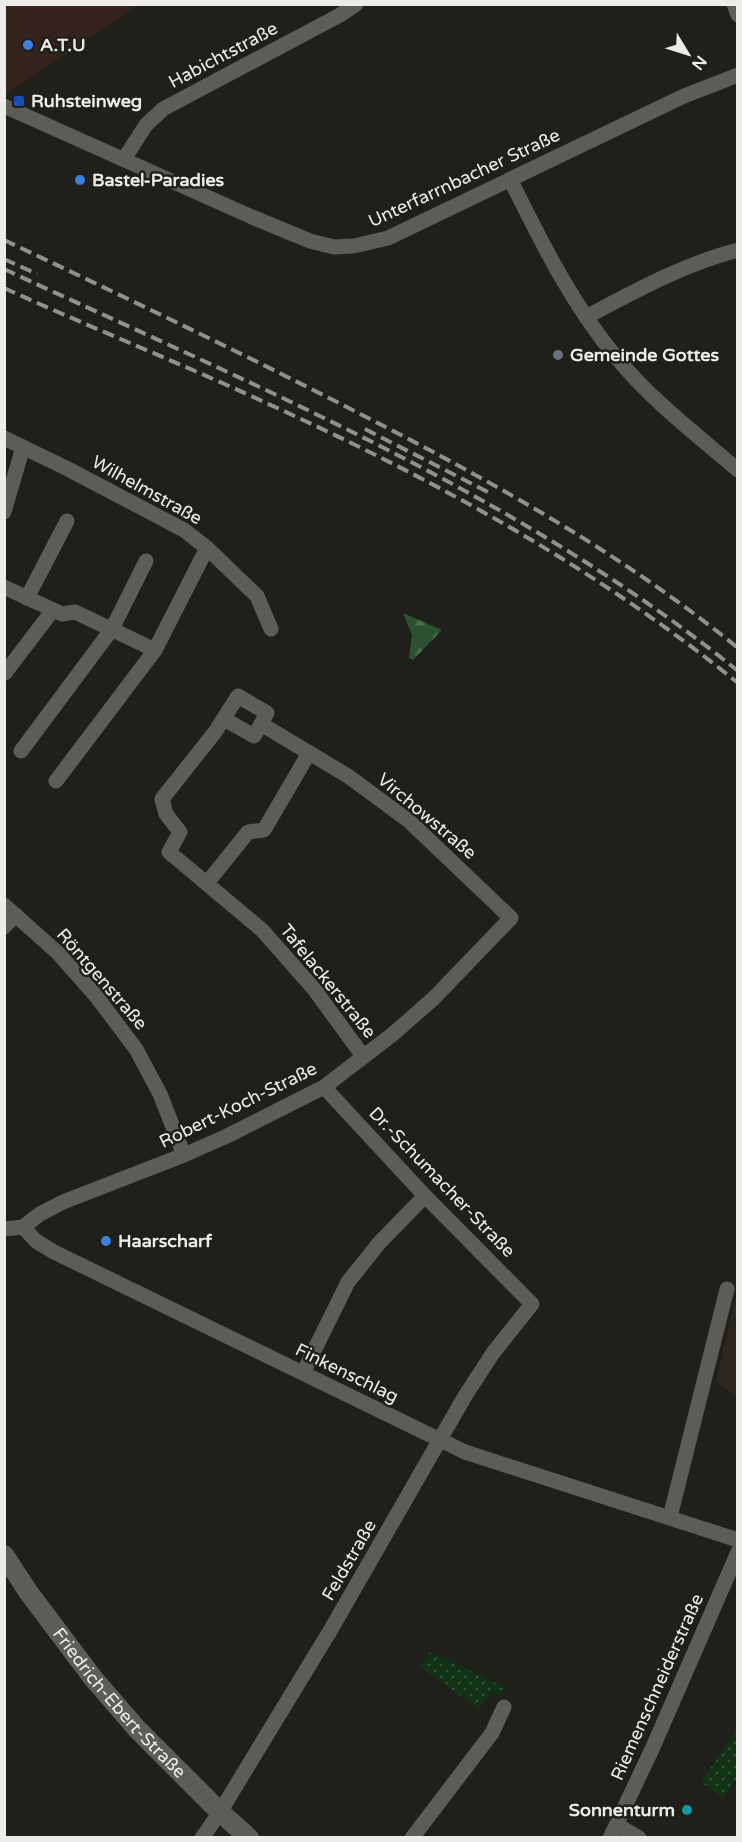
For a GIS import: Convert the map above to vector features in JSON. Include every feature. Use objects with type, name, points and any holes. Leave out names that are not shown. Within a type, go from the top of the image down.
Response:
[{"type":"street","name":"Habichtstraße","points":[[124,159],[146,124],[163,109],[340,15],[356,4]]},
{"type":"street","points":[[734,4],[738,15]]},
{"type":"street","name":"Unterfarrnbacher Straße","points":[[4,106],[252,217],[310,241],[334,247],[354,246],[388,238],[684,96],[738,75]]},
{"type":"street","points":[[510,179],[554,267],[586,317],[617,359],[668,411],[738,470]]},
{"type":"street","points":[[586,317],[653,282],[711,257],[738,250]]},
{"type":"street","name":"Wilhelmstraße","points":[[4,438],[184,530],[207,548],[257,596],[271,629]]},
{"type":"street","points":[[4,513],[23,447]]},
{"type":"street","points":[[27,598],[67,521]]},
{"type":"street","points":[[56,781],[154,650],[207,548]]},
{"type":"street","points":[[21,751],[112,629],[146,561]]},
{"type":"street","points":[[4,587],[62,614],[75,612],[154,650]]},
{"type":"street","points":[[5,673],[53,610]]},
{"type":"street","points":[[238,696],[267,713],[261,724],[254,736],[224,719],[238,696]]},
{"type":"street","name":"Tafelackerstraße","points":[[224,719],[162,799],[166,814],[180,832],[170,852],[262,930],[314,989],[363,1056]]},
{"type":"street","name":"Virchowstraße","points":[[261,724],[348,776],[409,821],[511,918]]},
{"type":"street","points":[[207,883],[248,832],[264,830],[309,753]]},
{"type":"street","points":[[4,927],[10,910]]},
{"type":"street","name":"Röntgenstraße","points":[[10,910],[58,953],[96,996],[136,1049],[160,1094],[184,1155]]},
{"type":"street","name":"Robert-Koch-Straße","points":[[4,1229],[23,1227],[40,1214],[63,1202],[184,1155],[324,1087],[393,1034],[434,998],[511,918]]},
{"type":"street","name":"Dr.-Schumacher-Straße","points":[[324,1087],[425,1196],[532,1304]]},
{"type":"street","points":[[303,1373],[348,1282],[380,1242],[425,1196]]},
{"type":"street","name":"Finkenschlag","points":[[23,1227],[36,1241],[54,1252],[465,1452],[738,1540]]},
{"type":"street","points":[[670,1517],[727,1289]]},
{"type":"street","name":"Feldstraße","points":[[202,1838],[330,1631],[465,1396],[493,1353],[532,1304]]},
{"type":"street","name":"Riemenschneiderstraße","points":[[614,1831],[738,1552]]},
{"type":"street","name":"Friedrich-Ebert-Straße","points":[[4,1555],[29,1593],[93,1678],[137,1729],[249,1838]]},
{"type":"street","points":[[412,1838],[492,1733],[504,1707]]},
{"type":"street","points":[[614,1831],[639,1838]]},
{"type":"shaded area","name":"A.T.U","points":[[5,4],[138,4],[138,5],[5,95]]},
{"type":"shaded area","points":[[737,1292],[738,1397],[716,1381]]},
{"type":"green space","points":[[403,613],[442,630],[413,660],[409,658],[412,635]]},
{"type":"green space","points":[[430,1652],[506,1688],[500,1696],[493,1692],[479,1709],[420,1667]]},
{"type":"green space","points":[[737,1729],[737,1778],[723,1798],[701,1782]]},
{"type":"railway","points":[[4,240],[168,318],[437,454],[592,544],[691,611],[738,648]]},
{"type":"railway","points":[[4,259],[37,274]]},
{"type":"railway","points":[[4,269],[290,401],[476,497],[566,550],[654,608],[738,671]]},
{"type":"railway","points":[[4,288],[275,407],[456,497],[573,565],[684,641],[738,683]]},
{"type":"railway","points":[[365,429],[488,492]]},
{"type":"place","name":"A.T.U","points":[[28,45]]},
{"type":"place","name":"Ruhsteinweg","points":[[19,101]]},
{"type":"place","name":"Bastel-Paradies","points":[[80,180]]},
{"type":"place","name":"Gemeinde Gottes","points":[[558,355]]},
{"type":"place","name":"Haarscharf","points":[[106,1241]]},
{"type":"place","name":"Sonnenturm","points":[[687,1810]]}]
